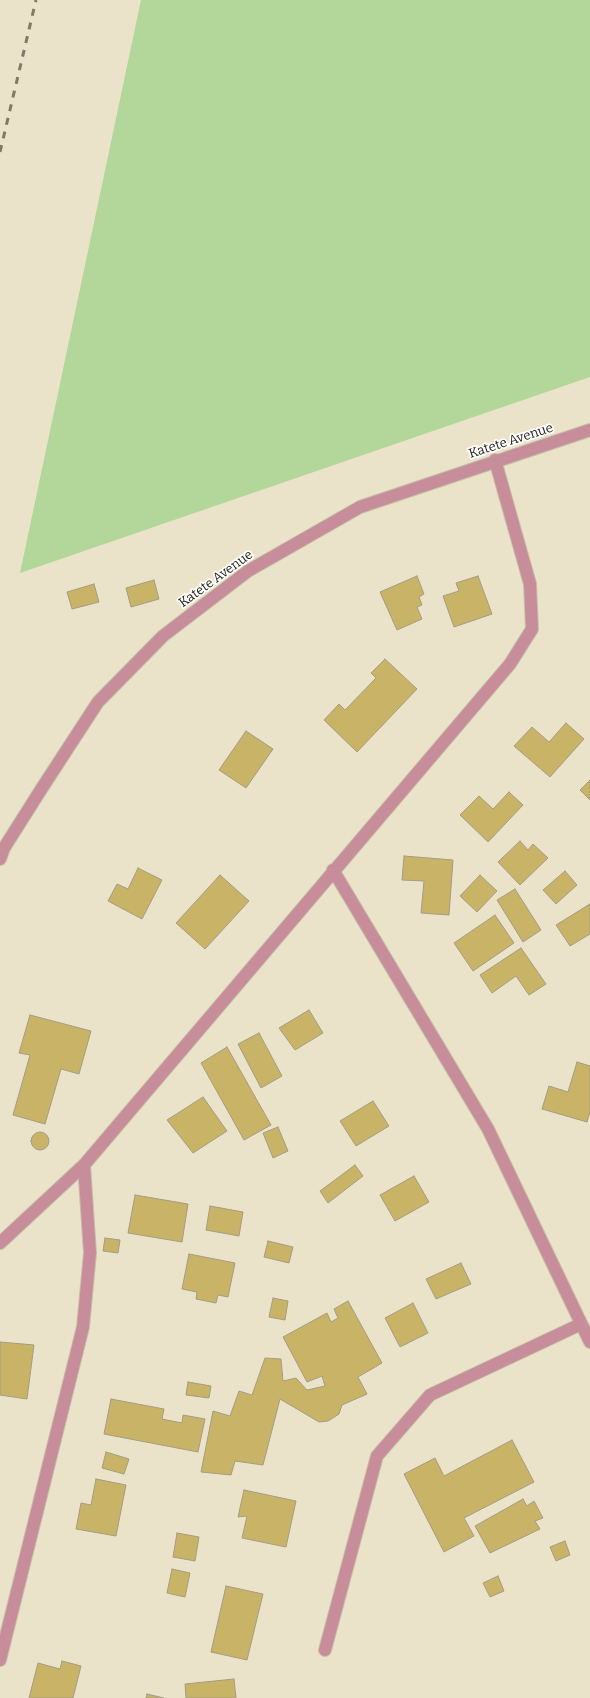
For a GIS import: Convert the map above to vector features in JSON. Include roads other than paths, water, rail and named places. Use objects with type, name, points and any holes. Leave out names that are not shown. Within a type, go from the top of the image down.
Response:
[{"type":"street","name":"Katete Avenue","points":[[0,859],[4,848],[98,702],[163,636],[248,571],[360,507],[495,460],[590,430]]},
{"type":"street","points":[[0,1243],[84,1165],[333,870],[510,664],[532,629],[530,584],[495,460]]},
{"type":"street","points":[[333,870],[488,1129],[590,1342]]},
{"type":"street","points":[[0,1660],[83,1327],[90,1253],[84,1165]]},
{"type":"street","points":[[325,1650],[377,1456],[430,1395],[581,1324]]},
{"type":"railway","points":[[0,152],[36,0]]}]
